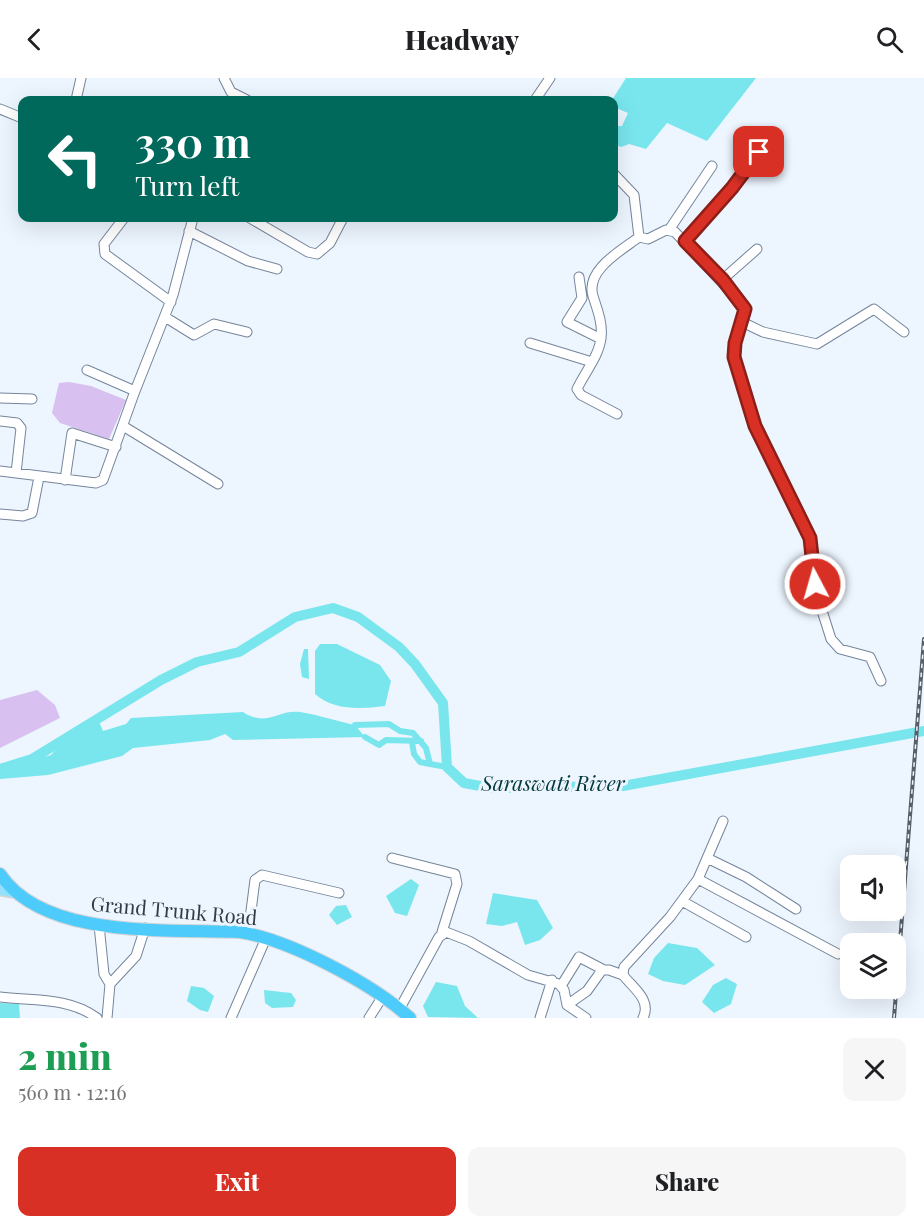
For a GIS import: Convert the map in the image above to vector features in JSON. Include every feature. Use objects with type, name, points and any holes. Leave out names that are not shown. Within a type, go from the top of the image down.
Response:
[{"type":"highway","name":"Grand Trunk Road","points":[[0,874],[18,893],[61,918],[99,926],[248,934],[266,938],[310,957],[383,996],[410,1018]]},
{"type":"main road","points":[[0,890],[18,893]]},
{"type":"street","points":[[77,96],[81,78]]},
{"type":"street","points":[[224,78],[229,90],[240,96]]},
{"type":"street","points":[[538,96],[550,78]]},
{"type":"street","points":[[0,109],[18,116]]},
{"type":"street","points":[[685,241],[756,157],[766,134]]},
{"type":"street","points":[[639,237],[648,239],[669,230],[712,166]]},
{"type":"street","points":[[618,178],[634,195],[639,237]]},
{"type":"street","points":[[121,222],[106,241],[103,248],[105,254],[171,302]]},
{"type":"street","points":[[0,471],[100,483],[106,476],[135,391],[171,302],[191,222]]},
{"type":"street","points":[[257,222],[308,252],[317,254],[330,243],[341,222]]},
{"type":"street","points":[[669,230],[685,241],[723,280],[743,305],[742,322],[735,343],[736,365],[755,426],[810,538],[817,595],[831,639],[840,649],[870,657],[881,681]]},
{"type":"street","points":[[189,231],[248,261],[277,269]]},
{"type":"street","points":[[617,414],[579,394],[578,386],[592,362],[601,339],[600,317],[592,294],[593,284],[604,264],[639,237]]},
{"type":"street","points":[[723,280],[757,249]]},
{"type":"street","points":[[579,277],[582,298],[567,322],[601,339]]},
{"type":"street","points":[[742,322],[763,332],[817,344],[874,309],[904,332]]},
{"type":"street","points":[[165,317],[194,336],[214,324],[247,332]]},
{"type":"street","points":[[530,342],[592,362]]},
{"type":"street","points":[[87,370],[135,391]]},
{"type":"street","points":[[0,398],[32,399]]},
{"type":"street","points":[[0,421],[20,425],[16,473]]},
{"type":"street","points":[[123,426],[218,484]]},
{"type":"street","points":[[65,480],[72,433],[116,447]]},
{"type":"street","points":[[0,514],[23,516],[32,513],[39,477]]},
{"type":"street","points":[[623,975],[627,964],[682,901],[698,879],[723,821]]},
{"type":"street","points":[[392,858],[455,874],[458,884],[442,933],[400,1008]]},
{"type":"street","points":[[708,858],[746,877],[796,909]]},
{"type":"street","points":[[248,934],[255,880],[261,875],[339,893]]},
{"type":"street","points":[[698,879],[838,954]]},
{"type":"street","points":[[682,901],[746,937]]},
{"type":"street","points":[[99,926],[104,974],[110,984],[107,1018]]},
{"type":"street","points":[[110,984],[135,956],[145,928]]},
{"type":"street","points":[[442,933],[451,932],[528,975],[552,980],[561,986],[567,1005],[586,1018]]},
{"type":"street","points":[[231,1018],[266,938]]},
{"type":"street","points":[[561,986],[579,957],[604,970],[623,975],[645,1002],[647,1009],[643,1018]]},
{"type":"street","points":[[567,1005],[587,991],[604,970]]},
{"type":"street","points":[[540,1018],[552,980]]},
{"type":"street","points":[[369,1018],[383,996]]},
{"type":"street","points":[[0,997],[40,999],[83,1008],[97,1018]]},
{"type":"shaded area","points":[[69,382],[91,386],[126,400],[109,439],[60,423],[52,413],[59,383]]},
{"type":"shaded area","points":[[37,690],[55,705],[60,718],[0,748],[0,700]]},
{"type":"water","points":[[626,78],[756,78],[707,141],[667,123],[646,149],[629,144],[618,146],[618,126],[622,126],[628,113],[618,109],[618,96],[615,96]]},
{"type":"water","points":[[320,644],[337,644],[380,665],[391,681],[385,706],[348,708],[322,700],[315,694],[315,651]]},
{"type":"water","points":[[304,649],[308,649],[309,679],[302,677],[300,664]]},
{"type":"water","points":[[243,712],[259,718],[292,712],[307,713],[355,725],[365,737],[233,740],[225,734],[210,740],[133,748],[122,756],[48,775],[0,779],[0,769],[51,755],[66,738],[98,719],[103,731],[126,724],[131,718]]},
{"type":"water","points":[[411,879],[419,885],[407,916],[395,913],[386,896]]},
{"type":"water","points":[[493,893],[537,900],[553,928],[540,940],[525,945],[517,922],[502,926],[486,924]]},
{"type":"water","points":[[346,905],[352,917],[337,925],[329,915],[336,906]]},
{"type":"water","points":[[668,943],[697,948],[715,965],[685,985],[663,981],[648,974],[654,958]]},
{"type":"water","points":[[726,978],[737,984],[731,1004],[714,1013],[702,1002],[713,985]]},
{"type":"water","points":[[436,982],[457,986],[465,1006],[478,1018],[428,1017],[423,1006]]},
{"type":"water","points":[[191,986],[204,988],[214,996],[208,1012],[200,1010],[187,1001]]},
{"type":"water","points":[[264,990],[291,993],[296,1000],[293,1007],[272,1008],[265,1003]]},
{"type":"water","points":[[0,1003],[19,1004],[20,1018],[0,1018]]},
{"type":"waterway","name":"Saraswati River","points":[[0,769],[32,759],[161,680],[197,662],[239,652],[295,617],[333,608],[358,617],[399,647],[415,664],[443,703],[447,767],[464,783],[491,788],[623,786],[924,731]]},
{"type":"waterway","points":[[355,725],[389,724],[400,731],[413,733],[426,748],[430,764],[447,767]]},
{"type":"waterway","points":[[365,737],[379,745],[386,740],[421,741]]},
{"type":"waterway","points":[[412,742],[414,754],[420,762],[430,764]]},
{"type":"railway","points":[[894,1018],[924,639]]},
{"type":"route","points":[[759,152],[732,188],[685,241],[723,280],[745,309],[736,336],[734,357],[755,426],[810,538],[815,584]]}]
